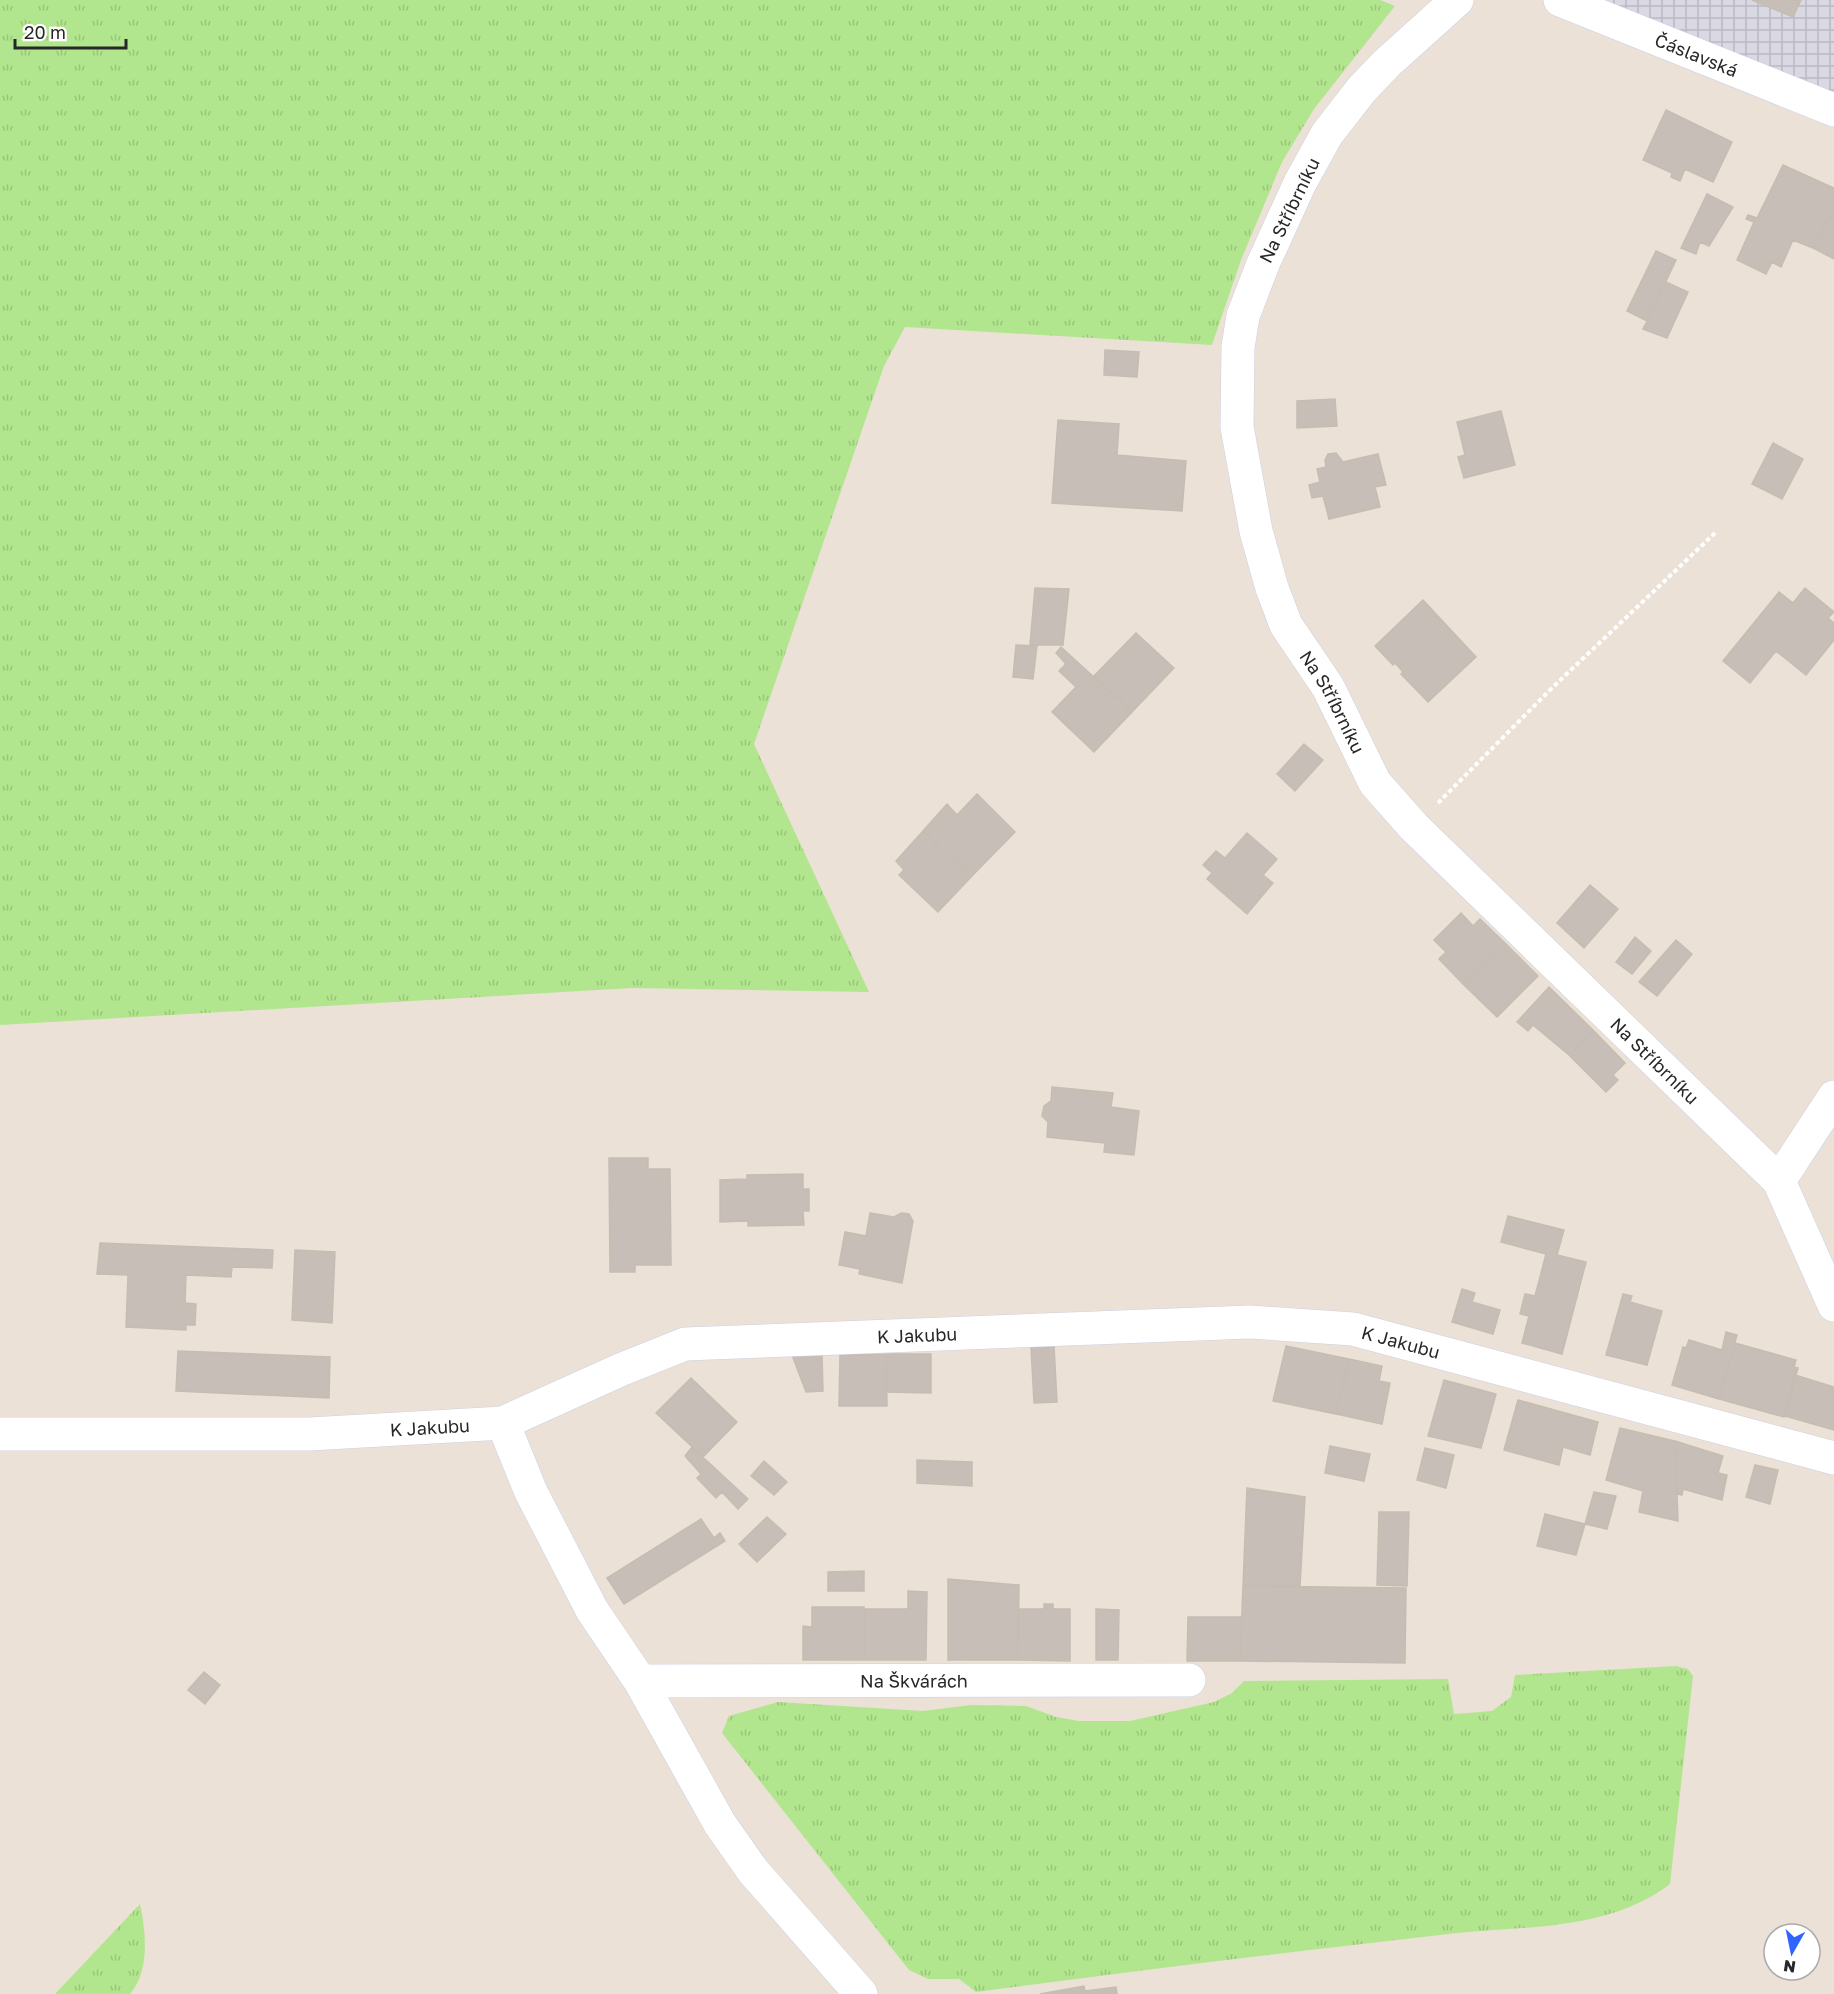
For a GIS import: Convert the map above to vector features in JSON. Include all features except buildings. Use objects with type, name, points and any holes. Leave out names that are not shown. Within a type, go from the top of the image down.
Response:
[{"type":"street","name":"Na Stříbrníku","points":[[1457,0],[1368,82],[1327,134],[1300,183],[1263,264],[1243,316],[1238,347],[1237,427],[1256,531],[1272,588],[1286,625],[1328,687],[1376,783],[1414,827],[1779,1181],[1834,1305]]},
{"type":"street","name":"Čáslavská","points":[[1560,0],[1834,110]]},
{"type":"street","points":[[1779,1181],[1834,1097]]},
{"type":"street","name":"K Jakubu","points":[[0,1434],[310,1434],[503,1423],[685,1344],[1250,1322],[1353,1329],[1834,1458]]},
{"type":"street","points":[[503,1423],[531,1492],[587,1601],[640,1682],[720,1824],[753,1871],[861,1994]]},
{"type":"street","name":"Na Škvárách","points":[[640,1682],[1189,1680]]},
{"type":"path","points":[[1414,827],[1553,687],[1715,533]]},
{"type":"shaded area","points":[[1560,0],[1834,0],[1834,110]]},
{"type":"green space","points":[[0,0],[1380,0],[1395,6],[1314,109],[1282,162],[1241,260],[1212,345],[905,327],[884,366],[754,744],[869,992],[632,988],[0,1025]]},
{"type":"green space","points":[[1676,1666],[1688,1669],[1693,1676],[1670,1884],[1647,1899],[1595,1918],[1540,1927],[1429,1936],[976,1992],[959,1979],[928,1979],[909,1970],[722,1733],[729,1716],[778,1702],[923,1711],[971,1705],[1026,1706],[1056,1717],[1079,1721],[1130,1721],[1214,1702],[1232,1693],[1244,1681],[1448,1679],[1454,1714],[1492,1711],[1511,1697],[1515,1675]]},
{"type":"green space","points":[[140,1904],[145,1939],[144,1963],[130,1994],[55,1994]]}]
